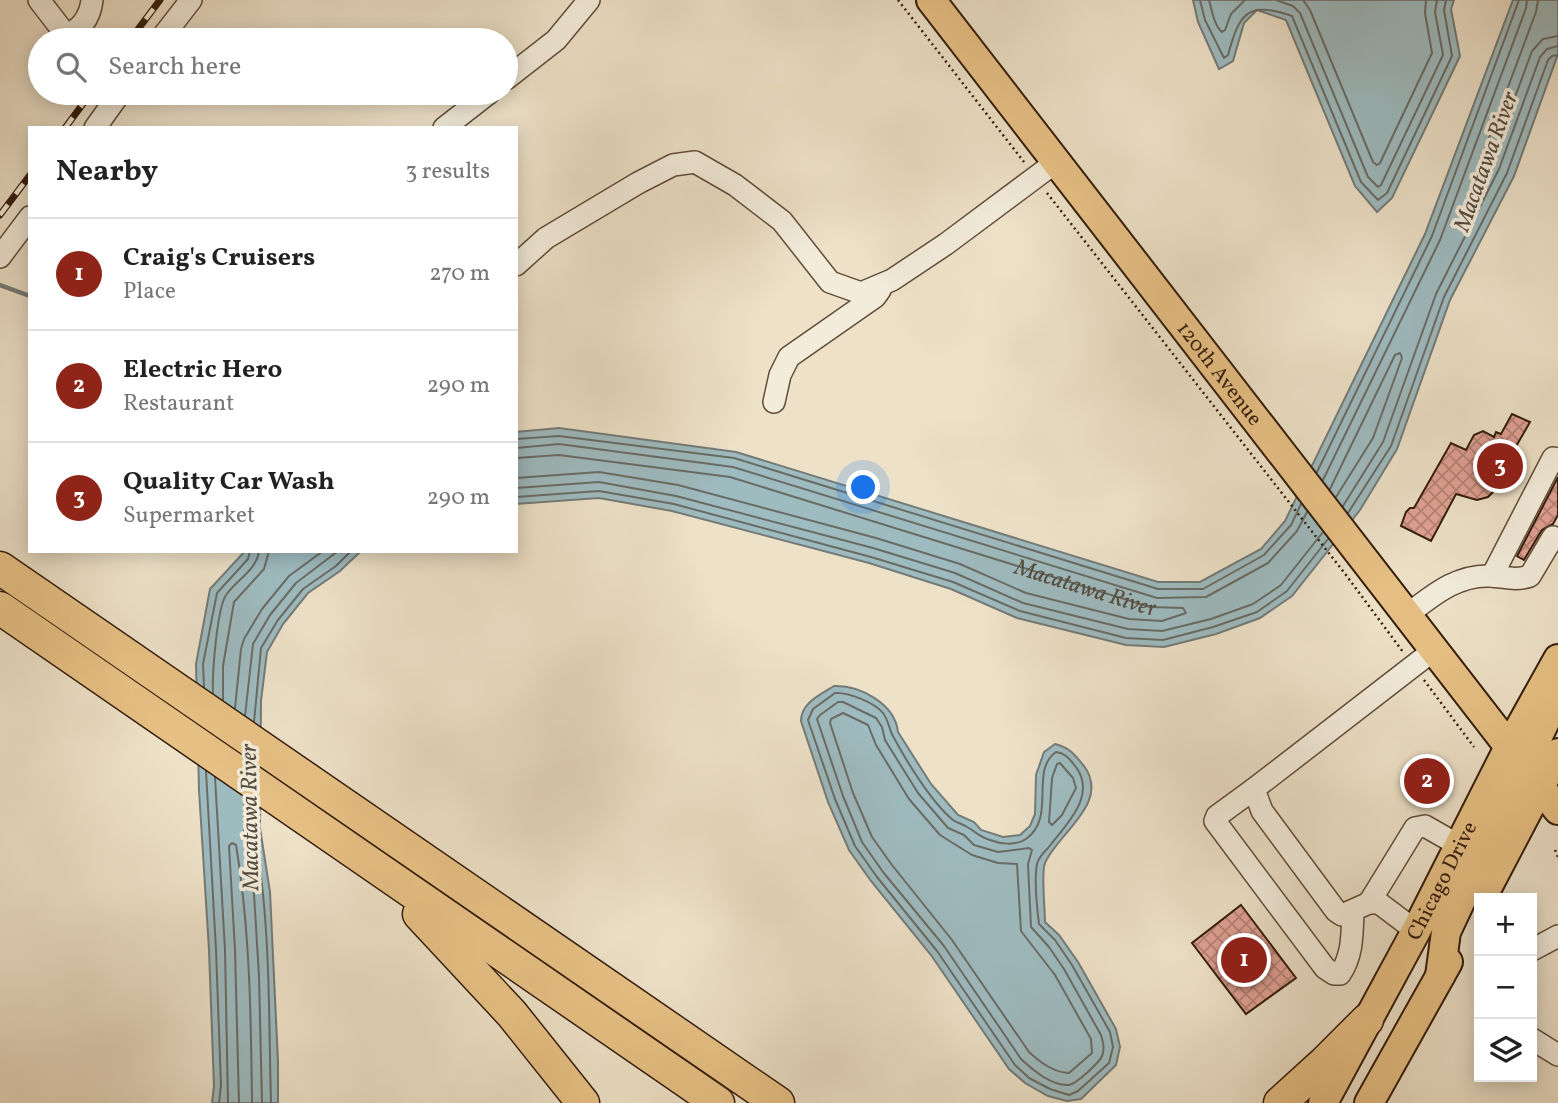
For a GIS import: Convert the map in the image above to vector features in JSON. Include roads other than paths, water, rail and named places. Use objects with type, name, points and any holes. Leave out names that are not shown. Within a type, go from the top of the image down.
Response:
[{"type":"highway","points":[[0,568],[778,1103]]},
{"type":"highway","points":[[0,608],[718,1103]]},
{"type":"highway","points":[[375,867],[491,989],[583,1103]]},
{"type":"highway","points":[[1280,1103],[1367,1020]]},
{"type":"highway","points":[[726,1068],[792,1103]]},
{"type":"main road","name":"120th Avenue","points":[[931,0],[1046,170],[1355,568],[1407,615],[1558,810]]},
{"type":"main road","name":"Chicago Drive","points":[[1482,893],[1558,659]]},
{"type":"main road","points":[[1440,976],[1446,932],[1558,695]]},
{"type":"main road","name":"Chicago Drive","points":[[1323,1103],[1460,846],[1525,767],[1558,753]]},
{"type":"main road","name":"Chicago Drive","points":[[1369,1103],[1474,911]]},
{"type":"lane","points":[[39,0],[61,28]]},
{"type":"lane","points":[[79,28],[90,12],[92,0]]},
{"type":"lane","points":[[169,28],[191,0]]},
{"type":"lane","points":[[518,70],[556,40],[589,0]]},
{"type":"lane","points":[[96,126],[111,105]]},
{"type":"lane","points":[[447,126],[474,105]]},
{"type":"lane","points":[[518,263],[546,238],[638,183],[673,165],[695,162],[735,185],[782,221],[830,282],[861,293],[886,283],[946,244],[1046,170]]},
{"type":"lane","points":[[0,257],[28,220]]},
{"type":"lane","points":[[774,402],[780,375],[789,357],[875,297],[886,283]]},
{"type":"lane","points":[[1492,576],[1553,458],[1558,458]]},
{"type":"lane","points":[[1407,615],[1445,586],[1479,577],[1508,579],[1530,576],[1556,535]]},
{"type":"lane","points":[[1434,650],[1217,816],[1215,821],[1325,968],[1334,974],[1340,974],[1347,964],[1361,907],[1415,828],[1425,826],[1460,846]]},
{"type":"lane","points":[[1254,789],[1262,811],[1336,911],[1342,915],[1361,907],[1379,904],[1416,931]]},
{"type":"lane","points":[[1537,947],[1558,936]]},
{"type":"lane","points":[[1537,1042],[1558,1055]]},
{"type":"water","points":[[1193,0],[1454,0],[1451,9],[1460,56],[1392,198],[1377,212],[1355,186],[1286,20],[1257,10],[1244,23],[1233,61],[1219,69],[1198,22]]},
{"type":"water","name":"Macatawa River","points":[[1513,0],[1558,0],[1558,54],[1514,176],[1450,300],[1397,449],[1360,510],[1292,596],[1260,618],[1216,634],[1164,647],[1126,645],[1017,618],[951,589],[869,563],[672,511],[599,498],[518,504],[518,432],[559,428],[736,452],[1158,582],[1200,582],[1261,549],[1285,521],[1425,234]]},
{"type":"water","name":"Macatawa River","points":[[243,553],[359,553],[340,571],[308,593],[283,624],[267,652],[261,701],[260,828],[270,892],[278,1103],[212,1103],[214,1086],[199,790],[196,664],[210,589]]},
{"type":"water","points":[[834,686],[855,689],[875,698],[883,705],[931,784],[958,815],[974,822],[981,830],[1003,837],[1020,835],[1030,826],[1035,814],[1036,775],[1044,752],[1055,744],[1068,749],[1084,766],[1091,780],[1087,805],[1052,852],[1045,863],[1043,874],[1045,922],[1059,935],[1078,962],[1116,1029],[1120,1047],[1116,1065],[1081,1099],[1067,1101],[1048,1096],[1025,1083],[1009,1069],[931,955],[849,850],[828,802],[801,721],[808,704]]},
{"type":"waterway","points":[[0,285],[28,295]]},
{"type":"railway","points":[[139,28],[160,0]]},
{"type":"railway","points":[[66,126],[82,105]]},
{"type":"railway","points":[[0,215],[28,178]]},
{"type":"place","name":"Quality Car Wash","points":[[1500,466]]},
{"type":"place","name":"Electric Hero","points":[[1427,781]]},
{"type":"place","name":"Craig's Cruisers","points":[[1244,960]]}]
